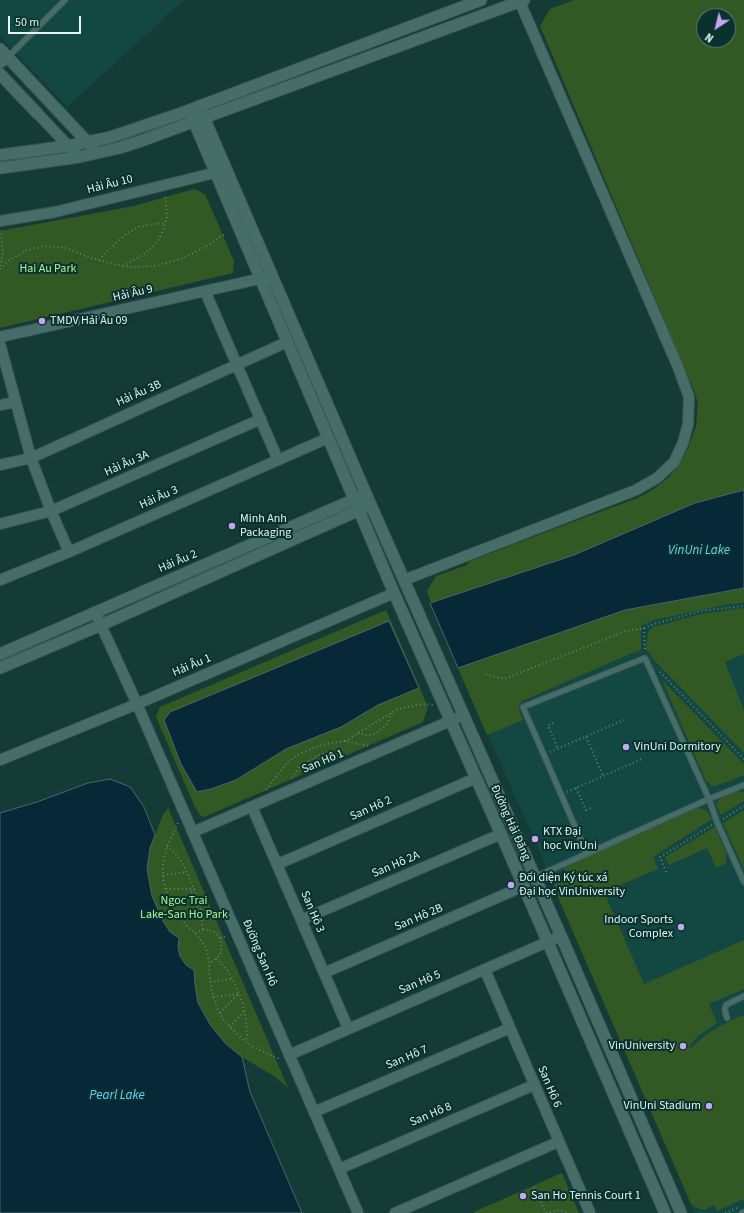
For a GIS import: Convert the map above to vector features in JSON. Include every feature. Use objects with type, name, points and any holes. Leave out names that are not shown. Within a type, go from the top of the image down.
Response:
[{"type":"street","points":[[0,155],[68,146],[111,138],[481,0]]},
{"type":"street","points":[[0,168],[79,157],[141,141],[521,0],[678,367],[689,398],[688,424],[683,443],[674,462],[657,478],[636,490],[404,580]]},
{"type":"street","points":[[3,56],[98,153]]},
{"type":"street","points":[[0,74],[79,157]]},
{"type":"street","points":[[194,108],[221,171]]},
{"type":"street","name":"Đường Hải Đăng","points":[[221,171],[272,276],[681,1213]]},
{"type":"street","name":"Đường Hải Đăng","points":[[221,171],[260,278],[287,342],[394,593],[524,886],[665,1213]]},
{"type":"street","name":"Hải Âu 10","points":[[0,224],[221,171]]},
{"type":"street","name":"Hải Âu 9","points":[[0,337],[272,276]]},
{"type":"street","points":[[204,291],[278,460]]},
{"type":"street","name":"Hải Âu 3B","points":[[0,465],[31,458],[287,342]]},
{"type":"street","points":[[0,344],[31,458],[50,510],[69,552]]},
{"type":"street","points":[[0,405],[16,402]]},
{"type":"street","name":"Hải Âu 3A","points":[[0,524],[50,510],[261,419]]},
{"type":"street","name":"Hải Âu 3","points":[[0,580],[69,552],[328,438]]},
{"type":"street","name":"Hải Âu 2","points":[[0,654],[366,494]]},
{"type":"street","points":[[0,668],[101,625],[371,504]]},
{"type":"street","name":"Hải Âu 1","points":[[0,760],[137,704],[394,593]]},
{"type":"street","name":"Đường San Hô","points":[[95,612],[193,832],[284,1057],[314,1112],[358,1213]]},
{"type":"street","name":"San Hô 1","points":[[193,832],[464,715]]},
{"type":"street","name":"San Hô 2","points":[[278,864],[476,778]]},
{"type":"street","name":"San Hô 3","points":[[252,806],[348,1028]]},
{"type":"street","name":"San Hô 2A","points":[[301,920],[501,834]]},
{"type":"street","name":"San Hô 2B","points":[[324,973],[524,886]]},
{"type":"street","name":"San Hô 5","points":[[284,1057],[561,936]]},
{"type":"street","name":"San Hô 6","points":[[485,970],[558,1142],[590,1213]]},
{"type":"street","name":"San Hô 7","points":[[314,1112],[510,1028]]},
{"type":"street","name":"San Hô 8","points":[[339,1169],[534,1085]]},
{"type":"street","points":[[395,1213],[558,1142]]},
{"type":"lane","points":[[3,56],[62,1]]},
{"type":"lane","points":[[587,854],[522,707],[645,658],[744,882]]},
{"type":"lane","points":[[535,878],[708,799],[744,785]]},
{"type":"lane","points":[[727,1018],[725,1011],[726,1005],[744,996]]},
{"type":"path","points":[[122,266],[141,257],[160,237],[167,216],[164,194]]},
{"type":"path","points":[[99,260],[118,241],[133,230],[139,227],[165,223]]},
{"type":"path","points":[[0,224],[3,252],[0,266]]},
{"type":"path","points":[[0,269],[8,261],[27,250],[45,246],[66,248],[88,257],[122,266],[156,266],[181,259],[205,247],[226,233]]},
{"type":"path","points":[[486,674],[504,679],[594,643],[626,632],[701,611],[744,606]]},
{"type":"path","points":[[644,628],[645,658]]},
{"type":"path","points":[[650,671],[657,668],[744,758]]},
{"type":"path","points":[[345,741],[393,712],[417,705],[434,705]]},
{"type":"path","points":[[357,733],[372,735],[378,732],[387,724],[393,712]]},
{"type":"path","points":[[544,755],[624,720]]},
{"type":"path","points":[[553,723],[548,725],[558,749]]},
{"type":"path","points":[[586,737],[603,776]]},
{"type":"path","points":[[263,794],[283,767],[296,756],[313,748],[345,741],[371,747]]},
{"type":"path","points":[[289,783],[300,766],[316,756],[332,754],[347,758]]},
{"type":"path","points":[[561,795],[642,759]]},
{"type":"path","points":[[576,788],[586,810],[591,808]]},
{"type":"path","points":[[666,872],[660,857],[744,806]]},
{"type":"path","points":[[178,822],[167,846],[163,864],[163,875],[166,889],[173,908],[181,919],[203,942],[206,948],[213,997],[220,1013],[230,1027],[254,1048],[284,1057]]},
{"type":"path","points":[[167,846],[175,853],[187,872],[195,889],[203,930]]},
{"type":"path","points":[[163,875],[187,872]]},
{"type":"path","points":[[166,889],[195,889]]},
{"type":"path","points":[[173,908],[195,889]]},
{"type":"path","points":[[181,919],[199,905]]},
{"type":"path","points":[[195,933],[208,930],[213,931],[220,938],[222,945],[221,950],[216,959],[209,963]]},
{"type":"path","points":[[220,938],[227,936]]},
{"type":"path","points":[[216,959],[222,964],[239,993],[245,1010],[247,1034],[246,1042]]},
{"type":"path","points":[[210,982],[232,979]]},
{"type":"path","points":[[213,997],[239,993]]},
{"type":"path","points":[[220,1013],[239,993]]},
{"type":"path","points":[[230,1027],[245,1010]]},
{"type":"path","points":[[534,1187],[546,1213],[560,1210],[567,1213]]},
{"type":"path","points":[[725,1213],[738,1208]]},
{"type":"shaded area","points":[[0,0],[184,0],[67,107],[0,36]]},
{"type":"shaded area","name":"VinUniversity","points":[[744,588],[744,1213],[695,1213],[554,888],[540,852],[458,668]]},
{"type":"green space","points":[[574,0],[744,0],[744,490],[695,503],[574,555],[431,603],[427,591],[436,576],[467,565],[468,562],[640,497],[655,488],[668,478],[679,464],[688,448],[696,427],[698,404],[695,393],[540,26],[550,9]]},
{"type":"green space","name":"Hai Au Park","points":[[194,189],[205,194],[234,261],[233,273],[0,328],[0,231],[134,206]]},
{"type":"green space","points":[[744,588],[744,603],[730,604],[654,620],[641,626],[641,650],[522,701],[519,706],[519,711],[523,720],[487,735],[458,668],[625,610]]},
{"type":"green space","points":[[744,608],[744,654],[725,662],[744,711],[744,753],[646,650],[648,632],[653,627],[701,614]]},
{"type":"green space","points":[[386,610],[428,707],[423,722],[204,817],[200,815],[194,805],[156,717],[160,707]]},
{"type":"green space","points":[[662,680],[744,764],[744,775],[716,786],[712,786],[706,781]]},
{"type":"green space","points":[[738,791],[744,793],[744,801],[721,815],[716,805],[718,801],[727,794]]},
{"type":"green space","name":"Ngoc Trai Lake-San Ho Park","points":[[168,808],[288,1088],[274,1076],[242,1057],[226,1044],[211,1026],[198,1003],[194,971],[186,965],[180,956],[178,947],[179,938],[170,932],[163,921],[152,896],[147,869],[150,848],[163,815]]},
{"type":"green space","points":[[698,808],[706,810],[712,819],[653,857],[658,869],[604,892],[644,984],[744,940],[744,989],[709,1004],[717,1023],[697,1037],[689,1049],[707,1034],[720,1026],[738,1017],[744,1016],[744,1199],[717,1211],[714,1205],[706,1209],[700,1209],[691,1204],[554,888],[557,880],[566,874],[563,866]]},
{"type":"green space","points":[[744,810],[744,870],[723,823]]},
{"type":"green space","points":[[715,827],[727,855],[725,856],[727,863],[716,868],[707,848],[669,865],[665,857]]},
{"type":"green space","points":[[562,1173],[579,1213],[474,1212]]},
{"type":"water","name":"VinUni Lake","points":[[744,490],[744,588],[625,610],[458,668],[430,603],[574,555],[695,503]]},
{"type":"water","points":[[389,621],[419,688],[378,705],[341,727],[286,749],[236,780],[211,789],[197,792],[181,764],[164,720],[170,712]]},
{"type":"water","name":"Pearl Lake","points":[[110,779],[130,787],[144,807],[155,835],[150,848],[147,869],[152,896],[163,921],[170,932],[179,938],[178,947],[180,956],[186,965],[194,970],[198,1003],[211,1026],[226,1044],[242,1057],[250,1092],[302,1213],[0,1213],[0,813],[37,802],[88,783]]},
{"type":"place","name":"TMDV Hải Âu 09","points":[[42,321]]},
{"type":"place","name":"Minh Anh Packaging","points":[[232,526]]},
{"type":"place","name":"VinUni Dormitory","points":[[626,747]]},
{"type":"place","name":"KTX Đại học VinUni","points":[[535,839]]},
{"type":"place","name":"Đối diện Ký túc xá Đại học VinUniversity","points":[[511,885]]},
{"type":"place","name":"Indoor Sports Complex","points":[[681,927]]},
{"type":"place","name":"VinUniversity","points":[[683,1046]]},
{"type":"place","name":"VinUni Stadium","points":[[709,1106]]},
{"type":"place","name":"San Ho Tennis Court 1","points":[[523,1196]]}]
